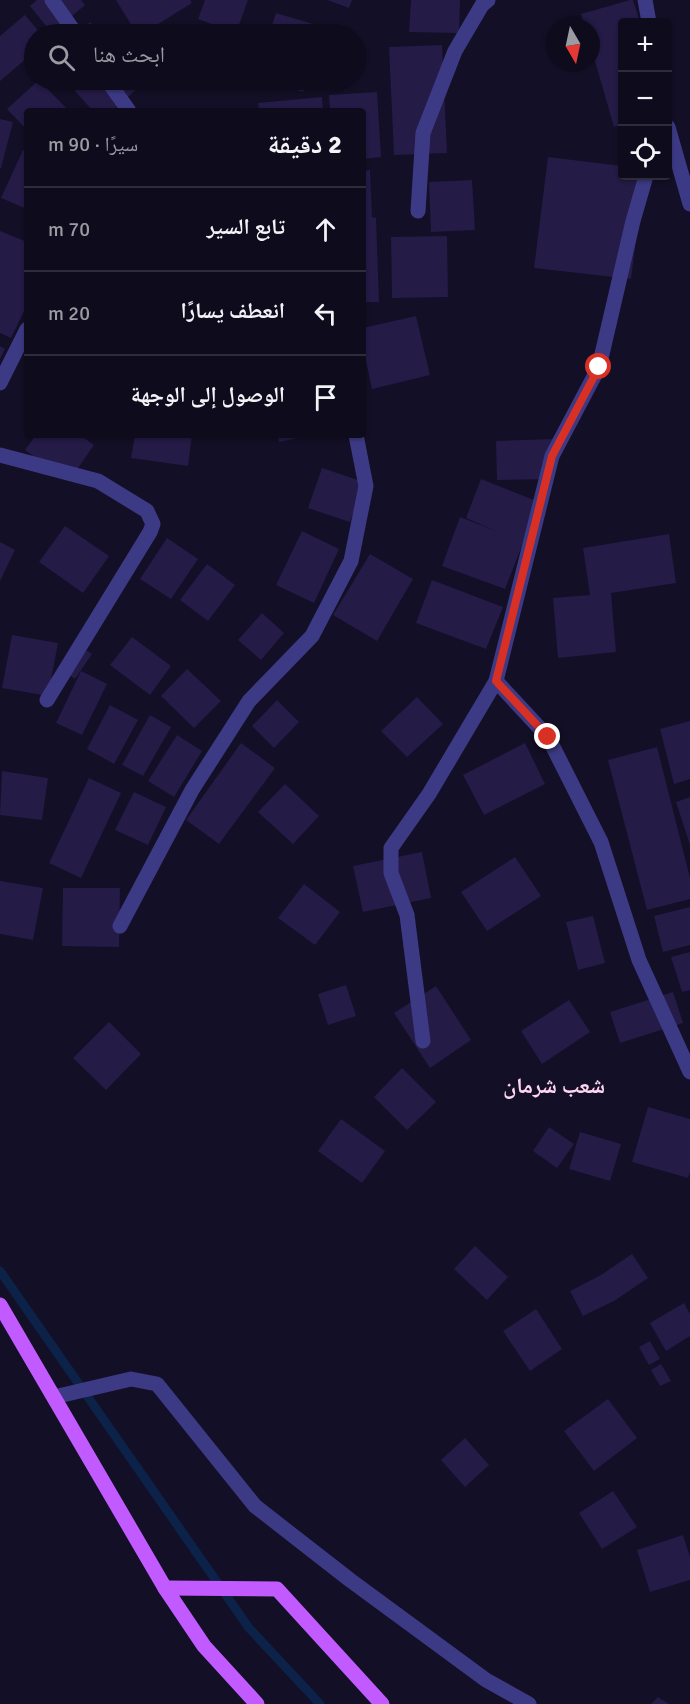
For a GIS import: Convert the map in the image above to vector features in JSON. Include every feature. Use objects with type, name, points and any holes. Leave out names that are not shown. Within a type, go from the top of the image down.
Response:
[{"type":"main road","points":[[0,1305],[165,1588],[204,1646],[257,1704]]},
{"type":"main road","points":[[165,1588],[277,1589],[382,1704]]},
{"type":"street","points":[[52,0],[69,24]]},
{"type":"street","points":[[418,211],[423,133],[455,51],[482,5],[488,0]]},
{"type":"street","points":[[645,0],[648,18]]},
{"type":"street","points":[[114,90],[127,108]]},
{"type":"street","points":[[672,141],[690,204]]},
{"type":"street","points":[[423,1041],[407,915],[391,873],[391,848],[429,794],[496,681],[552,456],[599,367],[645,180]]},
{"type":"street","points":[[0,383],[24,335]]},
{"type":"street","points":[[120,926],[192,790],[249,701],[312,636],[351,561],[366,486],[357,438]]},
{"type":"street","points":[[0,455],[98,481],[147,511],[153,524],[47,700]]},
{"type":"street","points":[[496,681],[548,737],[601,842],[639,960],[690,1072]]},
{"type":"street","points":[[54,1396],[131,1379],[157,1384],[255,1506],[350,1580],[486,1680],[529,1704]]},
{"type":"building","points":[[37,0],[81,0],[85,5],[63,24],[45,24],[30,6]]},
{"type":"building","points":[[116,0],[190,0],[192,3],[158,24],[131,24]]},
{"type":"building","points":[[205,0],[248,0],[239,24],[212,24],[198,19]]},
{"type":"building","points":[[327,0],[352,0],[349,8]]},
{"type":"building","points":[[411,0],[460,0],[459,33],[409,32]]},
{"type":"building","points":[[633,0],[639,18],[618,18],[618,126],[614,127],[598,72],[600,72],[600,18],[582,18],[581,14]]},
{"type":"building","points":[[276,13],[313,24],[272,24]]},
{"type":"building","points":[[25,15],[33,24],[24,24],[24,61],[0,81],[0,36]]},
{"type":"building","points":[[442,45],[447,153],[394,155],[389,47]]},
{"type":"building","points":[[28,90],[49,90],[66,108],[24,108],[24,127],[7,109]]},
{"type":"building","points":[[136,90],[115,108],[90,108],[75,91]]},
{"type":"building","points":[[377,92],[381,157],[366,159],[366,108],[330,108],[329,95]]},
{"type":"building","points":[[322,97],[323,108],[259,108],[258,103]]},
{"type":"building","points":[[0,119],[13,122],[1,168],[0,168]]},
{"type":"building","points":[[23,150],[24,208],[1,198]]},
{"type":"building","points":[[548,157],[618,166],[618,180],[643,180],[631,279],[534,268]]},
{"type":"building","points":[[370,170],[372,217],[376,218],[379,302],[366,302],[366,171]]},
{"type":"building","points":[[472,180],[475,230],[431,232],[429,182]]},
{"type":"building","points":[[0,231],[24,241],[24,311],[11,338],[0,333]]},
{"type":"building","points":[[447,236],[448,297],[392,298],[391,237]]},
{"type":"building","points":[[416,316],[430,375],[372,389],[366,361],[366,327]]},
{"type":"building","points":[[0,346],[5,349],[0,359]]},
{"type":"building","points":[[34,438],[84,438],[94,445],[69,481],[25,450]]},
{"type":"building","points":[[134,438],[192,438],[188,466],[131,458]]},
{"type":"building","points":[[278,438],[298,438],[279,442]]},
{"type":"building","points":[[553,439],[554,479],[497,480],[496,441]]},
{"type":"building","points":[[322,468],[364,482],[350,522],[308,508]]},
{"type":"building","points":[[481,479],[539,502],[505,589],[442,566],[460,517],[496,531],[466,518]]},
{"type":"building","points":[[65,526],[109,556],[83,593],[39,562]]},
{"type":"building","points":[[302,531],[339,549],[314,603],[276,585]]},
{"type":"building","points":[[669,534],[676,583],[611,593],[616,652],[558,658],[553,598],[590,595],[583,548]]},
{"type":"building","points":[[167,538],[198,559],[171,599],[140,579]]},
{"type":"building","points":[[0,542],[15,550],[0,581]]},
{"type":"building","points":[[370,554],[413,579],[377,641],[333,615]]},
{"type":"building","points":[[207,564],[235,585],[208,621],[180,600]]},
{"type":"building","points":[[432,580],[503,607],[486,649],[416,623]]},
{"type":"building","points":[[262,613],[284,633],[261,660],[238,640]]},
{"type":"building","points":[[12,635],[58,643],[48,696],[2,688]]},
{"type":"building","points":[[132,637],[171,666],[150,695],[110,665]]},
{"type":"building","points":[[79,645],[92,654],[75,679],[63,671]]},
{"type":"building","points":[[187,669],[221,701],[194,728],[161,696]]},
{"type":"building","points":[[81,671],[107,684],[82,735],[56,723]]},
{"type":"building","points":[[417,697],[443,724],[407,757],[381,731]]},
{"type":"building","points":[[277,700],[299,722],[274,748],[252,726]]},
{"type":"building","points":[[110,705],[138,720],[114,764],[87,749]]},
{"type":"building","points":[[150,715],[171,727],[143,776],[122,765]]},
{"type":"building","points":[[690,721],[690,779],[674,784],[660,729]]},
{"type":"building","points":[[177,735],[202,751],[174,797],[148,781]]},
{"type":"building","points":[[241,743],[275,768],[219,844],[186,820]]},
{"type":"building","points":[[525,743],[545,784],[484,815],[463,775]]},
{"type":"building","points":[[657,747],[690,878],[690,899],[647,910],[608,760]]},
{"type":"building","points":[[2,771],[48,778],[42,820],[0,815]]},
{"type":"building","points":[[89,778],[121,793],[81,878],[49,863]]},
{"type":"building","points":[[285,784],[319,816],[293,844],[258,812]]},
{"type":"building","points":[[134,792],[166,807],[148,845],[115,830]]},
{"type":"building","points":[[690,797],[690,845],[676,802]]},
{"type":"building","points":[[422,852],[431,898],[363,912],[353,866]]},
{"type":"building","points":[[515,857],[541,896],[487,931],[461,892]]},
{"type":"building","points":[[0,881],[43,888],[33,940],[0,934]]},
{"type":"building","points":[[304,884],[340,912],[315,945],[278,918]]},
{"type":"building","points":[[63,888],[120,888],[119,947],[62,946]]},
{"type":"building","points":[[690,907],[690,945],[663,952],[654,916]]},
{"type":"building","points":[[593,916],[605,963],[578,970],[566,922]]},
{"type":"building","points":[[690,952],[690,990],[682,992],[671,957]]},
{"type":"building","points":[[346,985],[356,1016],[328,1025],[318,994]]},
{"type":"building","points":[[436,986],[471,1040],[430,1068],[394,1013]]},
{"type":"building","points":[[673,992],[683,1023],[620,1043],[610,1012]]},
{"type":"building","points":[[569,1000],[590,1032],[542,1064],[521,1031]]},
{"type":"building","points":[[109,1022],[141,1054],[106,1090],[73,1058]]},
{"type":"building","points":[[402,1068],[436,1102],[407,1130],[374,1097]]},
{"type":"building","points":[[648,1107],[690,1119],[688,1178],[632,1162]]},
{"type":"building","points":[[341,1119],[385,1151],[362,1183],[318,1151]]},
{"type":"building","points":[[549,1127],[574,1144],[557,1168],[533,1151]]},
{"type":"building","points":[[580,1132],[621,1144],[610,1181],[569,1169]]},
{"type":"building","points":[[475,1246],[508,1277],[487,1300],[454,1269]]},
{"type":"building","points":[[632,1254],[648,1278],[614,1301],[583,1316],[570,1291],[601,1275]]},
{"type":"building","points":[[684,1303],[690,1314],[690,1336],[666,1351],[650,1323]]},
{"type":"building","points":[[536,1309],[562,1349],[530,1371],[503,1331]]},
{"type":"building","points":[[650,1341],[660,1359],[649,1365],[639,1347]]},
{"type":"building","points":[[661,1364],[671,1381],[660,1386],[651,1370]]},
{"type":"building","points":[[608,1399],[637,1438],[594,1471],[564,1431]]},
{"type":"building","points":[[465,1438],[489,1465],[465,1487],[441,1460]]},
{"type":"building","points":[[613,1491],[637,1527],[602,1549],[579,1513]]},
{"type":"building","points":[[683,1535],[690,1557],[690,1580],[650,1592],[637,1550]]},
{"type":"building","points":[[658,1697],[669,1704],[651,1704]]},
{"type":"waterway","points":[[0,1271],[249,1628],[320,1704]]},
{"type":"district","name":"شعب شرمان","points":[[554,1085]]},
{"type":"route","points":[[548,737],[496,681],[552,456],[599,367]]}]
